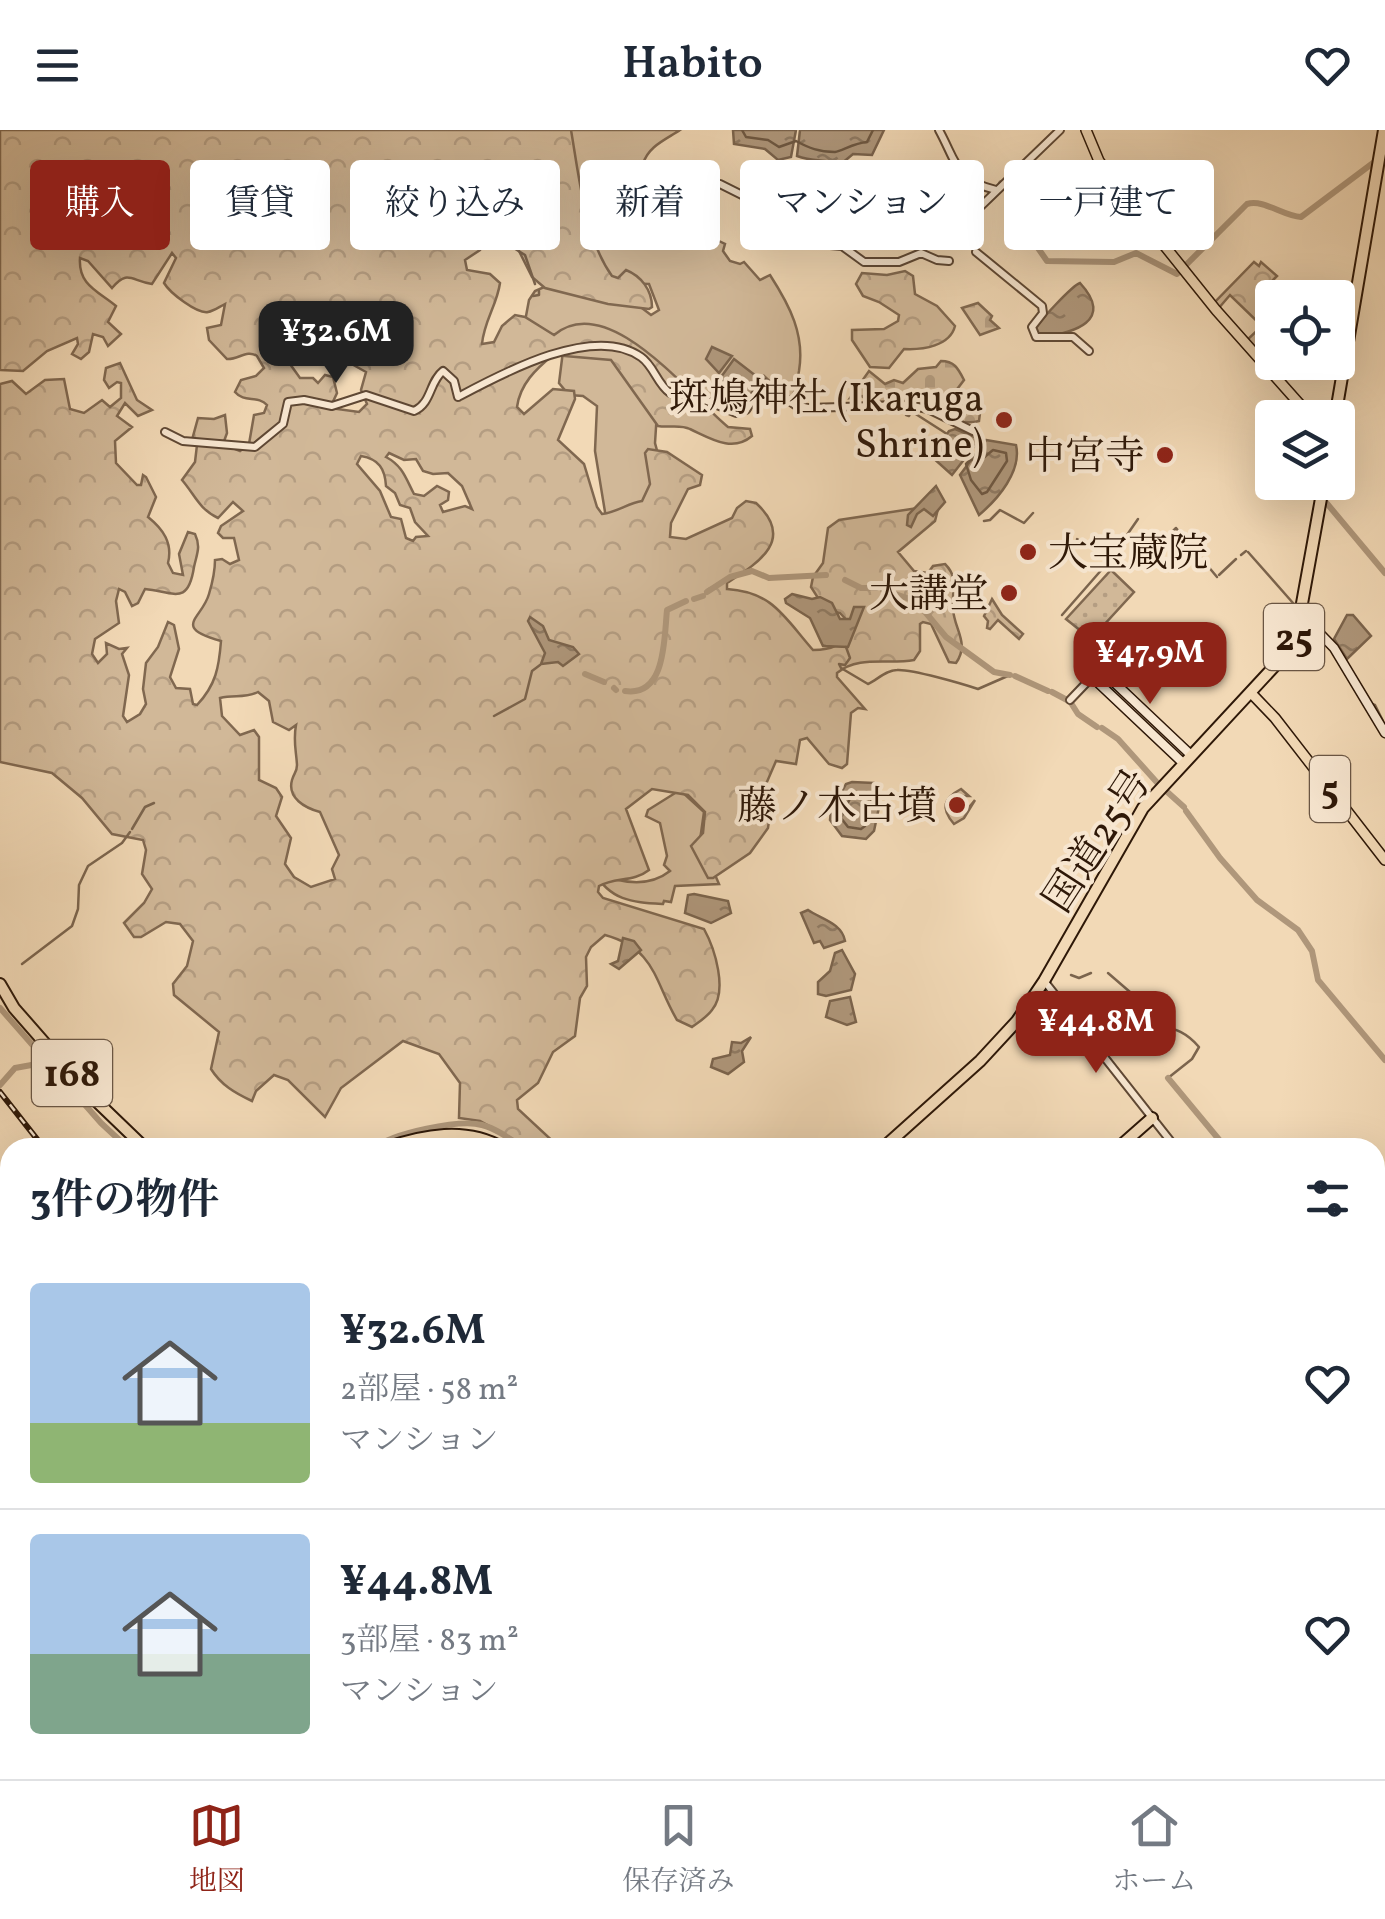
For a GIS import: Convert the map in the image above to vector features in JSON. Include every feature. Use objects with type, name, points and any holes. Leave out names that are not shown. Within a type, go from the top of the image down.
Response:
[{"type":"highway","points":[[1338,400],[1384,130]]},
{"type":"highway","name":"国道25号","points":[[894,1138],[1004,1038],[1044,981],[1133,823],[1282,658],[1301,614],[1321,500]]},
{"type":"highway","name":"168","points":[[1,990],[92,1096],[135,1138]]},
{"type":"highway","points":[[1129,1138],[1152,1118]]},
{"type":"highway","points":[[431,1138],[450,1134],[485,1138]]},
{"type":"main road","points":[[1086,130],[1106,173],[1220,316],[1296,400]]},
{"type":"main road","points":[[1301,614],[1342,660],[1385,732]]},
{"type":"main road","points":[[1092,677],[1188,760]]},
{"type":"main road","name":"5","points":[[1251,693],[1300,749],[1385,860]]},
{"type":"street","points":[[940,130],[957,168],[975,184],[1002,186]]},
{"type":"street","points":[[984,203],[1060,130]]},
{"type":"street","points":[[720,184],[744,196],[766,220],[806,235],[818,244],[842,246],[867,263],[899,262],[921,253],[949,260]]},
{"type":"street","points":[[976,252],[1042,306],[1043,313],[1032,327],[1034,335],[1040,339],[1075,337],[1089,352]]},
{"type":"street","points":[[165,432],[183,442],[255,447],[283,424],[288,402],[304,400],[332,406],[366,395],[414,411],[423,406],[437,376],[443,372],[454,381],[458,398],[506,371],[568,350],[597,345],[641,356],[670,393],[690,394],[736,413],[746,410],[764,383],[795,405],[808,408],[916,406],[973,431]]},
{"type":"street","points":[[1070,700],[1092,677]]},
{"type":"street","points":[[1044,981],[1168,1138]]},
{"type":"green space","points":[[0,130],[571,130],[580,183],[580,250],[598,250],[612,276],[618,278],[626,270],[641,280],[650,295],[649,309],[608,304],[545,288],[532,277],[518,250],[560,250],[560,160],[350,160],[350,250],[480,250],[465,260],[467,270],[490,274],[500,283],[482,344],[494,342],[502,326],[515,315],[554,335],[575,324],[598,325],[623,335],[647,352],[728,427],[750,429],[752,436],[729,444],[686,428],[658,426],[611,360],[553,355],[525,384],[517,407],[524,414],[553,389],[574,391],[575,399],[558,440],[584,464],[602,514],[642,501],[650,484],[645,453],[648,449],[667,452],[702,475],[700,485],[688,489],[671,523],[670,537],[686,539],[732,518],[746,501],[756,503],[768,516],[773,539],[760,559],[727,583],[727,589],[767,601],[813,650],[836,645],[854,628],[840,613],[825,609],[811,587],[823,563],[828,528],[839,520],[931,506],[938,509],[935,521],[898,552],[914,571],[928,573],[933,566],[945,564],[950,570],[960,656],[956,663],[949,662],[931,624],[923,622],[920,651],[914,660],[864,662],[837,673],[865,709],[851,713],[847,764],[842,768],[829,764],[807,738],[800,740],[796,764],[776,761],[763,791],[770,814],[768,828],[750,853],[713,878],[708,878],[691,846],[703,833],[705,812],[688,795],[652,789],[626,809],[649,870],[605,883],[598,892],[603,898],[704,929],[716,958],[717,1002],[692,1027],[677,1020],[644,958],[622,941],[605,935],[586,957],[587,986],[580,998],[575,1036],[553,1052],[538,1083],[517,1100],[518,1109],[549,1138],[511,1138],[480,1121],[459,1118],[460,1083],[439,1054],[403,1041],[341,1088],[325,1117],[288,1080],[274,1075],[256,1091],[252,1101],[229,1088],[211,1069],[219,1032],[174,995],[173,984],[187,966],[193,941],[180,924],[166,922],[134,937],[124,923],[152,889],[142,874],[146,850],[143,840],[112,834],[82,798],[52,773],[0,762],[0,384],[12,381],[26,394],[45,380],[64,379],[70,409],[84,413],[102,400],[110,407],[121,398],[121,383],[109,388],[104,380],[106,368],[120,363],[137,400],[152,410],[138,416],[125,403],[117,416],[132,427],[115,441],[116,463],[137,485],[141,485],[143,475],[146,477],[156,497],[148,517],[166,537],[173,573],[183,575],[179,554],[188,532],[195,534],[198,550],[184,592],[145,589],[132,606],[119,589],[119,623],[95,639],[92,654],[98,663],[107,654],[106,643],[127,648],[122,654],[129,675],[123,716],[127,722],[140,714],[146,704],[146,663],[158,647],[168,622],[174,625],[179,649],[170,677],[176,688],[190,689],[193,704],[197,705],[215,675],[221,641],[193,627],[209,594],[215,560],[230,564],[239,560],[234,538],[223,538],[218,533],[221,526],[243,511],[233,502],[218,518],[202,506],[182,480],[195,462],[197,445],[192,440],[198,418],[225,415],[227,433],[223,444],[240,451],[249,444],[254,415],[264,413],[267,405],[235,392],[241,380],[256,376],[264,368],[253,354],[227,359],[209,340],[207,328],[221,325],[225,304],[203,312],[172,292],[164,283],[176,258],[172,253],[152,284],[126,278],[112,288],[88,261],[80,258],[86,281],[116,306],[108,322],[121,334],[108,346],[103,337],[93,334],[89,352],[81,359],[72,354],[77,338],[47,351],[23,371],[0,370]],"holes":[[[329,336],[353,336],[348,362],[366,372],[361,390],[367,404],[359,412],[330,408],[337,393],[333,377],[325,375],[318,383],[313,378],[300,378],[290,364],[294,359],[327,364],[332,348]],[[389,453],[404,460],[416,459],[423,471],[433,474],[448,473],[462,486],[472,509],[465,506],[443,512],[440,505],[448,500],[449,492],[437,486],[424,496],[414,494],[400,469],[386,457]],[[361,456],[377,462],[386,486],[395,493],[400,505],[410,508],[415,522],[428,536],[413,541],[406,538],[401,519],[391,517],[380,491],[357,464]],[[258,692],[269,701],[273,722],[289,730],[296,725],[297,767],[292,792],[303,805],[320,812],[339,855],[332,869],[335,879],[311,887],[294,877],[285,864],[291,838],[276,816],[282,797],[276,788],[259,780],[259,737],[254,730],[240,735],[222,716],[220,698]]]},
{"type":"green space","points":[[566,130],[680,130],[653,148],[644,160],[580,160],[580,205]]},
{"type":"green space","points":[[720,242],[725,244],[723,251],[730,261],[744,262],[760,280],[770,275],[790,310],[800,345],[796,386],[789,399],[764,376],[741,413],[682,392],[657,412],[655,443],[668,491],[606,518],[595,451],[597,406],[583,396],[569,395],[559,383],[563,351],[523,332],[529,300],[535,291],[551,284],[634,302],[651,315],[659,310],[649,284],[616,283],[590,258],[588,250],[720,250]]},
{"type":"green space","points":[[1254,262],[1259,266],[1261,262],[1277,276],[1273,280],[1255,280],[1255,319],[1230,295],[1218,309],[1213,304]]},
{"type":"green space","points":[[905,271],[913,276],[915,294],[937,306],[955,326],[942,342],[904,349],[889,368],[870,367],[852,340],[852,330],[884,329],[898,321],[899,315],[863,296],[856,284],[862,273],[887,275]]},
{"type":"green space","points":[[978,303],[999,328],[980,335],[962,308]]},
{"type":"green space","points":[[1255,333],[1255,349],[1247,340]]},
{"type":"green space","points":[[941,361],[960,372],[964,380],[958,388],[980,413],[979,421],[960,422],[904,404],[870,403],[862,396],[850,398],[869,371],[885,384],[894,380],[903,383],[918,369],[936,367]]},
{"type":"green space","points":[[1111,570],[1134,592],[1091,639],[1066,619]]},
{"type":"green space","points":[[992,599],[1002,615],[1023,634],[1019,639],[998,620],[987,628],[984,616]]},
{"type":"green space","points":[[961,789],[969,796],[959,796],[966,802],[966,811],[975,800],[964,818],[954,824],[946,804]]},
{"type":"green space","points":[[680,790],[704,812],[700,840],[719,884],[675,886],[671,902],[663,904],[632,901],[607,889],[593,871],[613,879],[642,882],[670,871],[664,865],[667,856],[660,823],[646,816],[648,810]]},
{"type":"water","points":[[733,130],[796,130],[791,157],[778,160],[765,149],[734,144]]},
{"type":"water","points":[[800,130],[884,130],[872,155],[853,154],[846,160],[797,156]]},
{"type":"water","points":[[1080,283],[1090,296],[1092,316],[1077,328],[1041,337],[1034,331]]},
{"type":"water","points":[[712,347],[732,356],[719,373],[706,359]]},
{"type":"water","points":[[734,359],[760,379],[742,409],[733,401],[721,377]]},
{"type":"water","points":[[955,429],[980,439],[952,475],[931,456],[949,431]]},
{"type":"water","points":[[986,440],[1016,445],[1017,455],[1007,484],[979,515],[960,475]]},
{"type":"water","points":[[936,486],[945,502],[933,516],[924,509],[911,527],[907,525],[908,515]]},
{"type":"water","points":[[792,594],[820,597],[832,603],[840,619],[850,619],[854,607],[864,607],[848,647],[823,646],[810,618],[786,603],[785,599]]},
{"type":"water","points":[[1347,615],[1353,615],[1371,636],[1347,659],[1334,639]]},
{"type":"water","points":[[530,617],[543,626],[549,640],[573,647],[579,654],[563,666],[558,662],[541,664],[545,653],[528,621]]},
{"type":"water","points":[[874,783],[882,793],[874,831],[866,839],[842,836],[830,820],[846,784]]},
{"type":"water","points":[[688,895],[728,901],[731,913],[711,923],[685,913]]},
{"type":"water","points":[[808,910],[835,926],[845,941],[824,948],[820,941],[814,943],[801,913]]},
{"type":"water","points":[[623,938],[634,941],[641,950],[619,969],[611,964],[618,961]]},
{"type":"water","points":[[842,950],[855,974],[851,990],[818,994],[818,982],[830,971],[835,953]]},
{"type":"water","points":[[850,997],[856,1022],[847,1025],[826,1017],[830,1001]]},
{"type":"water","points":[[751,1037],[742,1051],[744,1062],[728,1074],[711,1067],[713,1059],[730,1055],[732,1042],[741,1043]]},
{"type":"waterway","points":[[1001,183],[1020,192],[1024,228],[1047,261],[1114,262],[1136,253],[1177,274],[1247,204],[1260,204],[1301,217],[1385,154]]},
{"type":"waterway","points":[[517,250],[525,255],[535,284]]},
{"type":"waterway","points":[[533,296],[539,295],[539,291]]},
{"type":"waterway","points":[[906,415],[911,411],[947,434]]},
{"type":"waterway","points":[[1324,500],[1385,573]]},
{"type":"waterway","points":[[984,521],[1000,510],[1024,523],[1033,513]]},
{"type":"waterway","points":[[1077,539],[1111,558],[1138,519]]},
{"type":"waterway","points":[[1155,531],[1165,539],[1176,528],[1217,577]]},
{"type":"waterway","points":[[1241,555],[1246,551]]},
{"type":"waterway","points":[[1248,552],[1293,603]]},
{"type":"waterway","points":[[1062,615],[1111,559]]},
{"type":"waterway","points":[[1219,575],[1236,559]]},
{"type":"waterway","points":[[707,592],[730,577],[752,571],[769,578],[826,575]]},
{"type":"waterway","points":[[845,580],[861,588],[876,588]]},
{"type":"waterway","points":[[883,590],[916,601],[946,637],[994,672],[1010,675]]},
{"type":"waterway","points":[[694,599],[703,596]]},
{"type":"waterway","points":[[625,691],[638,690],[656,676],[667,610],[686,601]]},
{"type":"waterway","points":[[846,647],[850,658],[845,665],[839,664],[841,668],[868,684],[897,670],[978,689],[1010,675]]},
{"type":"waterway","points":[[494,716],[525,699],[532,671],[540,665]]},
{"type":"waterway","points":[[585,674],[604,682]]},
{"type":"waterway","points":[[1015,676],[1048,691]]},
{"type":"waterway","points":[[1052,692],[1067,700]]},
{"type":"waterway","points":[[1071,703],[1078,714],[1097,727]]},
{"type":"waterway","points":[[1372,704],[1383,721]]},
{"type":"waterway","points":[[1102,728],[1118,739],[1161,787]]},
{"type":"waterway","points":[[1164,789],[1184,807]]},
{"type":"waterway","points":[[132,829],[145,807],[154,803]]},
{"type":"waterway","points":[[1186,811],[1257,900],[1298,930],[1312,951],[1318,980],[1385,1060]]},
{"type":"waterway","points":[[22,964],[72,926],[78,909],[79,885],[88,866],[122,843],[130,832]]},
{"type":"waterway","points":[[1071,975],[1079,978],[1091,973]]},
{"type":"waterway","points":[[1108,973],[1130,992],[1133,1006]]},
{"type":"waterway","points":[[0,1008],[117,1138]]},
{"type":"waterway","points":[[1136,1013],[1183,1033],[1199,1047],[1192,1059],[1168,1078]]},
{"type":"waterway","points":[[0,1085],[15,1068],[48,1062]]},
{"type":"waterway","points":[[1168,1078],[1218,1138]]},
{"type":"waterway","points":[[396,1138],[443,1126],[472,1124],[493,1129],[508,1138]]},
{"type":"railway","points":[[0,1092],[36,1138]]},
{"type":"place","name":"斑鳩神社 (Ikaruga Shrine)","points":[[1004,420]]},
{"type":"place","name":"中宮寺","points":[[1165,455]]},
{"type":"place","name":"大宝蔵院","points":[[1028,552]]},
{"type":"place","name":"大講堂","points":[[1009,593]]},
{"type":"place","name":"藤ノ木古墳","points":[[957,805]]}]
